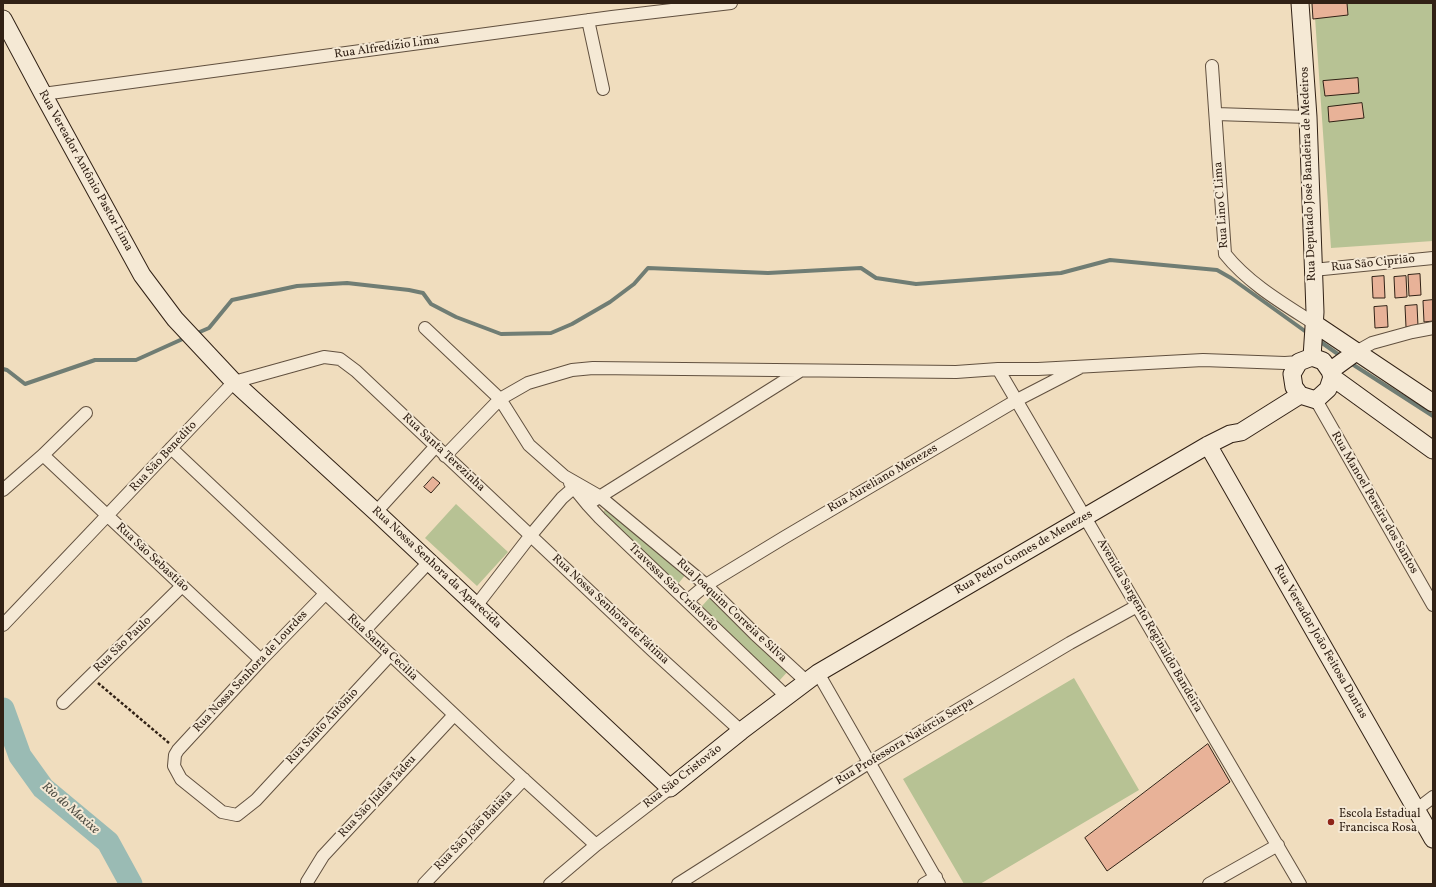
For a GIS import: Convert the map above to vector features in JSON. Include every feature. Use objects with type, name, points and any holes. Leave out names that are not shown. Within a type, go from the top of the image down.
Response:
[{"type":"street","name":"Rua Alfredízio Lima","points":[[43,94],[588,20],[731,3]]},
{"type":"street","name":"Rua Deputado José Bandeira de Medeiros","points":[[1297,391],[1292,374],[1311,344],[1313,270],[1308,117],[1300,3]]},
{"type":"street","name":"Rua Vereador Antônio Pastor Lima","points":[[3,18],[142,275],[175,319],[202,348]]},
{"type":"street","points":[[588,20],[603,89]]},
{"type":"street","name":"Rua Lino C Lima","points":[[1212,66],[1225,254],[1235,266],[1269,294],[1311,344]]},
{"type":"street","points":[[1216,114],[1308,117]]},
{"type":"street","name":"Rua São Ciprião","points":[[1313,270],[1433,258]]},
{"type":"street","name":"Travessa São Cristovão","points":[[425,328],[500,400],[529,445],[576,486],[599,496]]},
{"type":"street","points":[[1297,391],[1316,400],[1328,389],[1342,364],[1372,343],[1433,328]]},
{"type":"street","points":[[1311,344],[1342,364],[1433,402]]},
{"type":"street","points":[[1311,344],[1323,361],[1342,364],[1433,450]]},
{"type":"street","points":[[445,456],[500,400],[528,383],[579,369],[956,372],[1203,360],[1285,363],[1311,344]]},
{"type":"street","name":"Rua Nossa Senhora da Aparecida","points":[[202,348],[234,382],[376,512],[670,788]]},
{"type":"street","name":"Rua Santa Terezinha","points":[[234,382],[324,357],[340,359],[356,371],[531,535]]},
{"type":"street","name":"Rua Aureliano Menezes","points":[[686,601],[706,585],[785,537],[1017,400],[1084,366]]},
{"type":"street","name":"Avenida Sargento Reginaldo Bandeira","points":[[998,369],[1300,884]]},
{"type":"street","points":[[588,505],[599,496],[800,371]]},
{"type":"street","name":"Rua São Benedito","points":[[3,625],[108,517],[234,382]]},
{"type":"street","name":"Rua Pedro Gomes de Menezes","points":[[812,677],[1208,445],[1230,434],[1241,432],[1297,391]]},
{"type":"street","name":"Rua Manoel Pereira dos Santos","points":[[1316,400],[1433,605]]},
{"type":"street","points":[[3,490],[43,455],[86,413]]},
{"type":"street","name":"Rua Vereador João Feitosa Dantas","points":[[1208,445],[1433,839]]},
{"type":"street","points":[[376,512],[436,446]]},
{"type":"street","name":"Rua Santa Cecilia","points":[[171,448],[454,715],[596,844]]},
{"type":"street","name":"Rua São Sebastião","points":[[43,455],[261,660]]},
{"type":"street","points":[[476,606],[531,535],[562,498],[576,486]]},
{"type":"street","name":"Travessa São Cristovão","points":[[576,486],[588,505],[786,696]]},
{"type":"street","name":"Rua Joaquim Correia e Silva","points":[[599,496],[706,585],[755,634],[812,677],[870,762],[938,881]]},
{"type":"street","name":"Rua Nossa Senhora de Fátima","points":[[531,535],[741,731]]},
{"type":"street","points":[[365,630],[429,562]]},
{"type":"street","name":"Rua São Paulo","points":[[63,703],[182,586]]},
{"type":"street","name":"Rua Nossa Senhora de Lourdes","points":[[178,750],[261,660],[325,594]]},
{"type":"street","name":"Rua Professora Natércia Serpa","points":[[678,884],[870,762],[1070,643],[1137,606]]},
{"type":"street","name":"Rua Santo Antônio","points":[[178,750],[175,755],[174,766],[181,779],[222,812],[237,815],[256,800],[390,655]]},
{"type":"street","name":"Rua São Cristovão","points":[[553,883],[596,844],[812,677]]},
{"type":"street","name":"Rua São Judas Tadeu","points":[[307,884],[323,856],[454,715]]},
{"type":"street","name":"Rua São João Batista","points":[[424,884],[524,779]]},
{"type":"street","points":[[1416,810],[1433,798]]},
{"type":"street","points":[[1209,884],[1278,845]]},
{"type":"street","points":[[924,884],[938,881]]},
{"type":"path","points":[[90,676],[178,750]]},
{"type":"green space","points":[[1314,3],[1433,3],[1433,241],[1331,248]]},
{"type":"green space","points":[[456,504],[508,552],[477,586],[425,538]]},
{"type":"green space","points":[[608,506],[686,574],[678,584],[600,516]]},
{"type":"green space","points":[[712,595],[789,670],[779,681],[702,606]]},
{"type":"green space","points":[[1074,678],[1139,790],[980,884],[964,884],[903,779]]},
{"type":"building","points":[[1347,3],[1348,15],[1313,19],[1312,4]]},
{"type":"building","points":[[1358,78],[1359,93],[1325,96],[1323,81]]},
{"type":"building","points":[[1362,103],[1364,118],[1329,122],[1328,107]]},
{"type":"building","points":[[1420,274],[1421,295],[1409,296],[1408,275]]},
{"type":"building","points":[[1384,276],[1385,298],[1373,298],[1372,277]]},
{"type":"building","points":[[1406,276],[1407,297],[1395,298],[1394,277]]},
{"type":"building","points":[[1433,300],[1433,321],[1424,322],[1423,301]]},
{"type":"building","points":[[1417,305],[1418,326],[1406,327],[1405,306]]},
{"type":"building","points":[[1387,306],[1388,327],[1375,328],[1374,307]]},
{"type":"building","points":[[433,477],[440,483],[431,493],[424,487]]},
{"type":"building","points":[[1208,744],[1230,782],[1107,871],[1085,838]]},
{"type":"waterway","points":[[195,334],[209,328],[232,300],[297,286],[347,283],[409,290],[423,293],[431,304],[456,317],[501,334],[551,333],[572,324],[610,302],[634,284],[648,268],[768,273],[861,268],[876,278],[916,284],[1061,273],[1110,260],[1217,270],[1231,278],[1309,334]]},
{"type":"waterway","points":[[3,369],[7,370],[25,384],[95,360],[136,360],[187,337]]},
{"type":"waterway","points":[[1318,340],[1342,357]]},
{"type":"waterway","points":[[1349,362],[1433,416]]},
{"type":"waterway","name":"Rio do Maxixe","points":[[3,709],[20,756],[43,788],[108,842],[131,884]]},
{"type":"place","name":"Escola Estadual Francisca Rosa","points":[[1331,822]]}]
